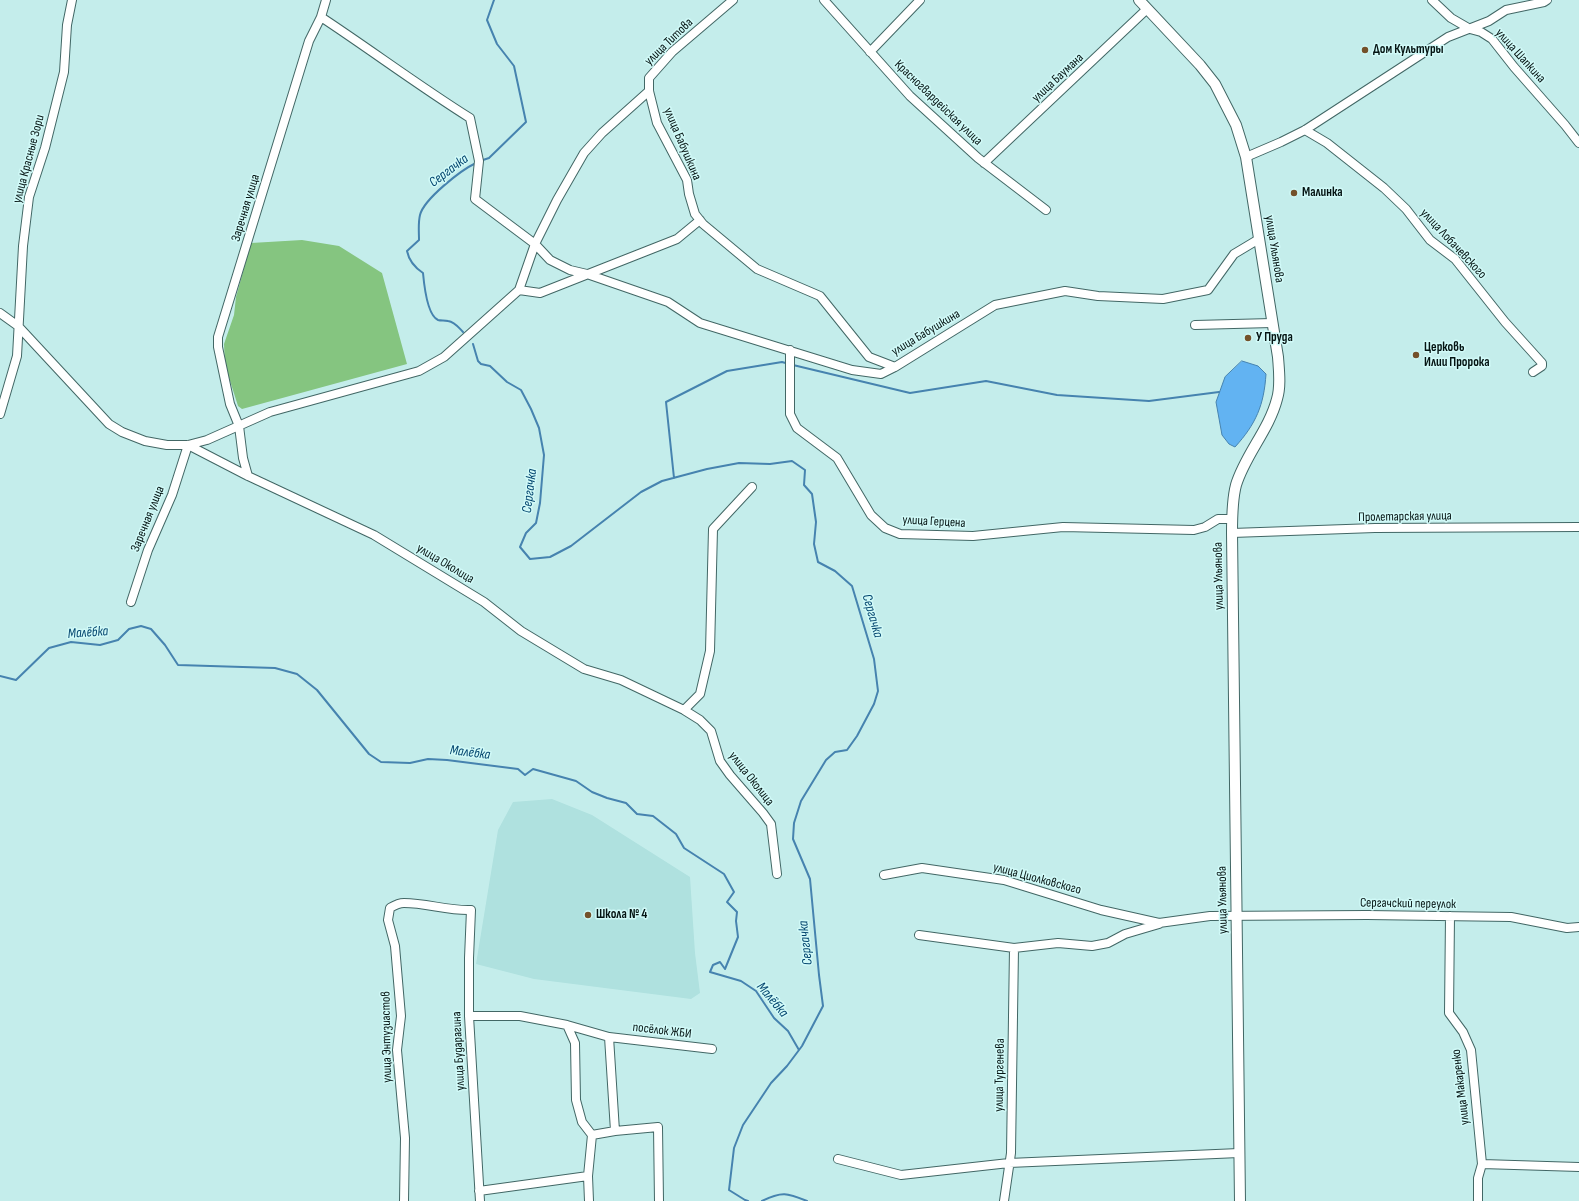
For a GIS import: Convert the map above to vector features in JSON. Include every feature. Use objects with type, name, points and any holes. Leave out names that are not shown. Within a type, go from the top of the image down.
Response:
[{"type":"main road","name":"улица Ульянова","points":[[1139,0],[1200,65],[1215,84],[1236,125],[1246,157],[1280,376],[1277,399],[1270,418],[1237,484],[1233,501],[1232,519],[1240,1201]]},
{"type":"street","name":"улица Красные Зори","points":[[18,326],[23,246],[29,196],[45,148],[64,72],[67,25],[72,0]]},
{"type":"street","name":"Заречная улица","points":[[248,476],[243,458],[239,426],[230,404],[218,347],[218,337],[309,41],[321,17],[326,0]]},
{"type":"street","name":"улица Титова","points":[[649,91],[649,78],[672,52],[733,0]]},
{"type":"street","name":"Красногвардейская улица","points":[[824,0],[910,96],[984,163],[1046,210]]},
{"type":"street","points":[[870,52],[920,0]]},
{"type":"street","name":"улица Шапкина","points":[[1432,0],[1451,18],[1470,29],[1481,32],[1492,39],[1579,143]]},
{"type":"street","points":[[1246,157],[1305,130],[1448,37],[1490,22],[1506,10],[1544,2],[1547,0]]},
{"type":"street","name":"улица Баумана","points":[[984,163],[1148,9]]},
{"type":"street","points":[[321,17],[368,48],[428,92],[470,118],[480,161],[475,199],[535,244],[550,260],[570,270],[587,274],[668,302],[700,323],[852,370],[881,374],[895,367]]},
{"type":"street","points":[[0,313],[18,326],[109,424],[122,432],[145,441],[167,445],[188,445],[207,440],[270,412],[419,371],[444,357],[518,290],[535,244],[557,200],[584,153],[602,133],[649,91]]},
{"type":"street","name":"улица Бабушкина","points":[[649,91],[657,123],[687,180],[695,214],[703,224],[757,269],[820,296],[869,357],[895,367],[995,305],[1065,291],[1098,296],[1163,299],[1208,290],[1234,254],[1259,238]]},
{"type":"street","name":"улица Лобачевского","points":[[1305,130],[1327,144],[1384,188],[1406,209],[1430,240],[1455,259],[1505,322],[1542,363],[1542,366],[1533,372]]},
{"type":"street","points":[[518,290],[540,293],[677,239],[700,220]]},
{"type":"street","points":[[1195,325],[1272,323]]},
{"type":"street","points":[[0,414],[17,356],[18,326]]},
{"type":"street","name":"улица Герцена","points":[[790,350],[790,414],[797,428],[837,458],[871,515],[885,528],[900,534],[974,536],[1063,527],[1194,530],[1205,527],[1218,520],[1232,519]]},
{"type":"street","name":"Заречная улица","points":[[131,602],[148,550],[172,495],[188,445]]},
{"type":"street","name":"улица Околица","points":[[188,445],[248,476],[380,539],[484,602],[521,631],[584,669],[621,680],[684,710],[700,720],[711,731],[720,761],[771,824],[777,874]]},
{"type":"street","points":[[684,710],[700,694],[710,652],[713,529],[752,487]]},
{"type":"street","name":"Пролетарская улица","points":[[1232,533],[1375,528],[1579,527]]},
{"type":"street","name":"улица Циолковского","points":[[884,875],[922,868],[1004,880],[1101,910],[1159,923]]},
{"type":"street","name":"улица Энтузиастов","points":[[404,1201],[405,1138],[397,1050],[401,1016],[395,946],[388,920],[390,908],[396,904],[404,903],[458,910],[471,910]]},
{"type":"street","name":"улица Бударагина","points":[[471,910],[469,1016],[480,1201]]},
{"type":"street","name":"Сергачский переулок","points":[[1236,915],[1450,916],[1511,918],[1567,928],[1579,927]]},
{"type":"street","name":"улица Циолковского","points":[[919,935],[1014,948],[1058,943],[1092,946],[1108,943],[1126,934],[1159,923],[1210,916],[1236,915]]},
{"type":"street","name":"улица Макаренко","points":[[1450,916],[1449,1012],[1463,1032],[1471,1050],[1482,1164],[1478,1178],[1478,1201]]},
{"type":"street","name":"улица Тургенева","points":[[1004,1201],[1011,1153],[1014,948]]},
{"type":"street","name":"посёлок ЖБИ","points":[[469,1016],[520,1016],[567,1025],[609,1037],[712,1049]]},
{"type":"street","points":[[567,1025],[575,1043],[576,1100],[582,1122],[592,1135],[588,1176],[589,1201]]},
{"type":"street","points":[[609,1037],[615,1131]]},
{"type":"street","points":[[592,1135],[615,1131],[658,1128],[659,1201]]},
{"type":"street","points":[[838,1159],[901,1175],[1009,1163],[1239,1153]]},
{"type":"street","points":[[1482,1164],[1579,1167]]},
{"type":"street","points":[[479,1191],[588,1176]]},
{"type":"shaded area","name":"Школа № 4","points":[[552,799],[592,815],[690,877],[695,953],[700,993],[691,999],[534,979],[476,964],[498,830],[513,802]]},
{"type":"green space","points":[[302,240],[339,246],[382,273],[407,364],[242,409],[238,406],[225,365],[224,344],[234,315],[236,297],[251,243]]},
{"type":"water","points":[[1242,361],[1258,366],[1266,374],[1258,414],[1254,422],[1235,447],[1229,444],[1222,435],[1216,402],[1225,377]]},
{"type":"waterway","name":"Сергачка","points":[[480,161],[489,158],[526,122],[514,66],[497,44],[487,20],[494,0]]},
{"type":"waterway","name":"Сергачка","points":[[463,332],[453,322],[438,320],[434,317],[427,299],[423,273],[412,264],[407,251],[419,240],[420,215],[428,201],[453,178],[476,163]]},
{"type":"waterway","name":"Сергачка","points":[[473,344],[478,361],[481,364],[490,366],[507,382],[521,390],[539,428],[544,455],[540,503],[536,523],[526,533],[520,547],[530,559],[550,557],[571,546],[641,492],[662,481],[707,469],[739,463],[770,464],[792,461],[805,470],[804,485],[812,494],[816,522],[814,544],[818,562],[835,571],[852,586],[874,659],[878,691],[874,704],[857,736],[847,750],[835,752],[826,760],[801,801],[794,823],[793,839],[810,879],[823,1006],[802,1046],[787,1066],[771,1083],[743,1125],[734,1148],[729,1190],[748,1201]]},
{"type":"waterway","points":[[674,478],[666,402],[727,371],[782,362],[789,364]]},
{"type":"waterway","points":[[793,365],[910,393],[986,381],[1057,395],[1149,401],[1219,392]]},
{"type":"waterway","name":"Малёбка","points":[[0,676],[16,680],[49,648],[71,642],[100,645],[118,640],[129,629],[141,626],[151,629],[165,645],[178,665],[275,668],[297,674],[317,690],[369,754],[381,762],[410,763],[428,759],[447,760],[518,769],[525,775],[533,769],[576,781],[592,792],[626,803],[637,814],[653,816],[676,834],[684,848],[724,874],[734,892],[727,902],[737,912],[736,921],[738,937],[725,969],[720,962],[713,965],[710,972],[741,981],[756,991],[774,1018],[788,1031],[799,1050]]},
{"type":"waterway","name":"Сергачка","points":[[762,1201],[780,1194],[794,1196],[807,1201]]},
{"type":"place","name":"Дом Культуры","points":[[1365,50]]},
{"type":"place","name":"Малинка","points":[[1294,193]]},
{"type":"place","name":"У Пруда","points":[[1248,338]]},
{"type":"place","name":"Церковь Илии Пророка","points":[[1416,355]]},
{"type":"place","name":"Школа № 4","points":[[588,915]]}]
